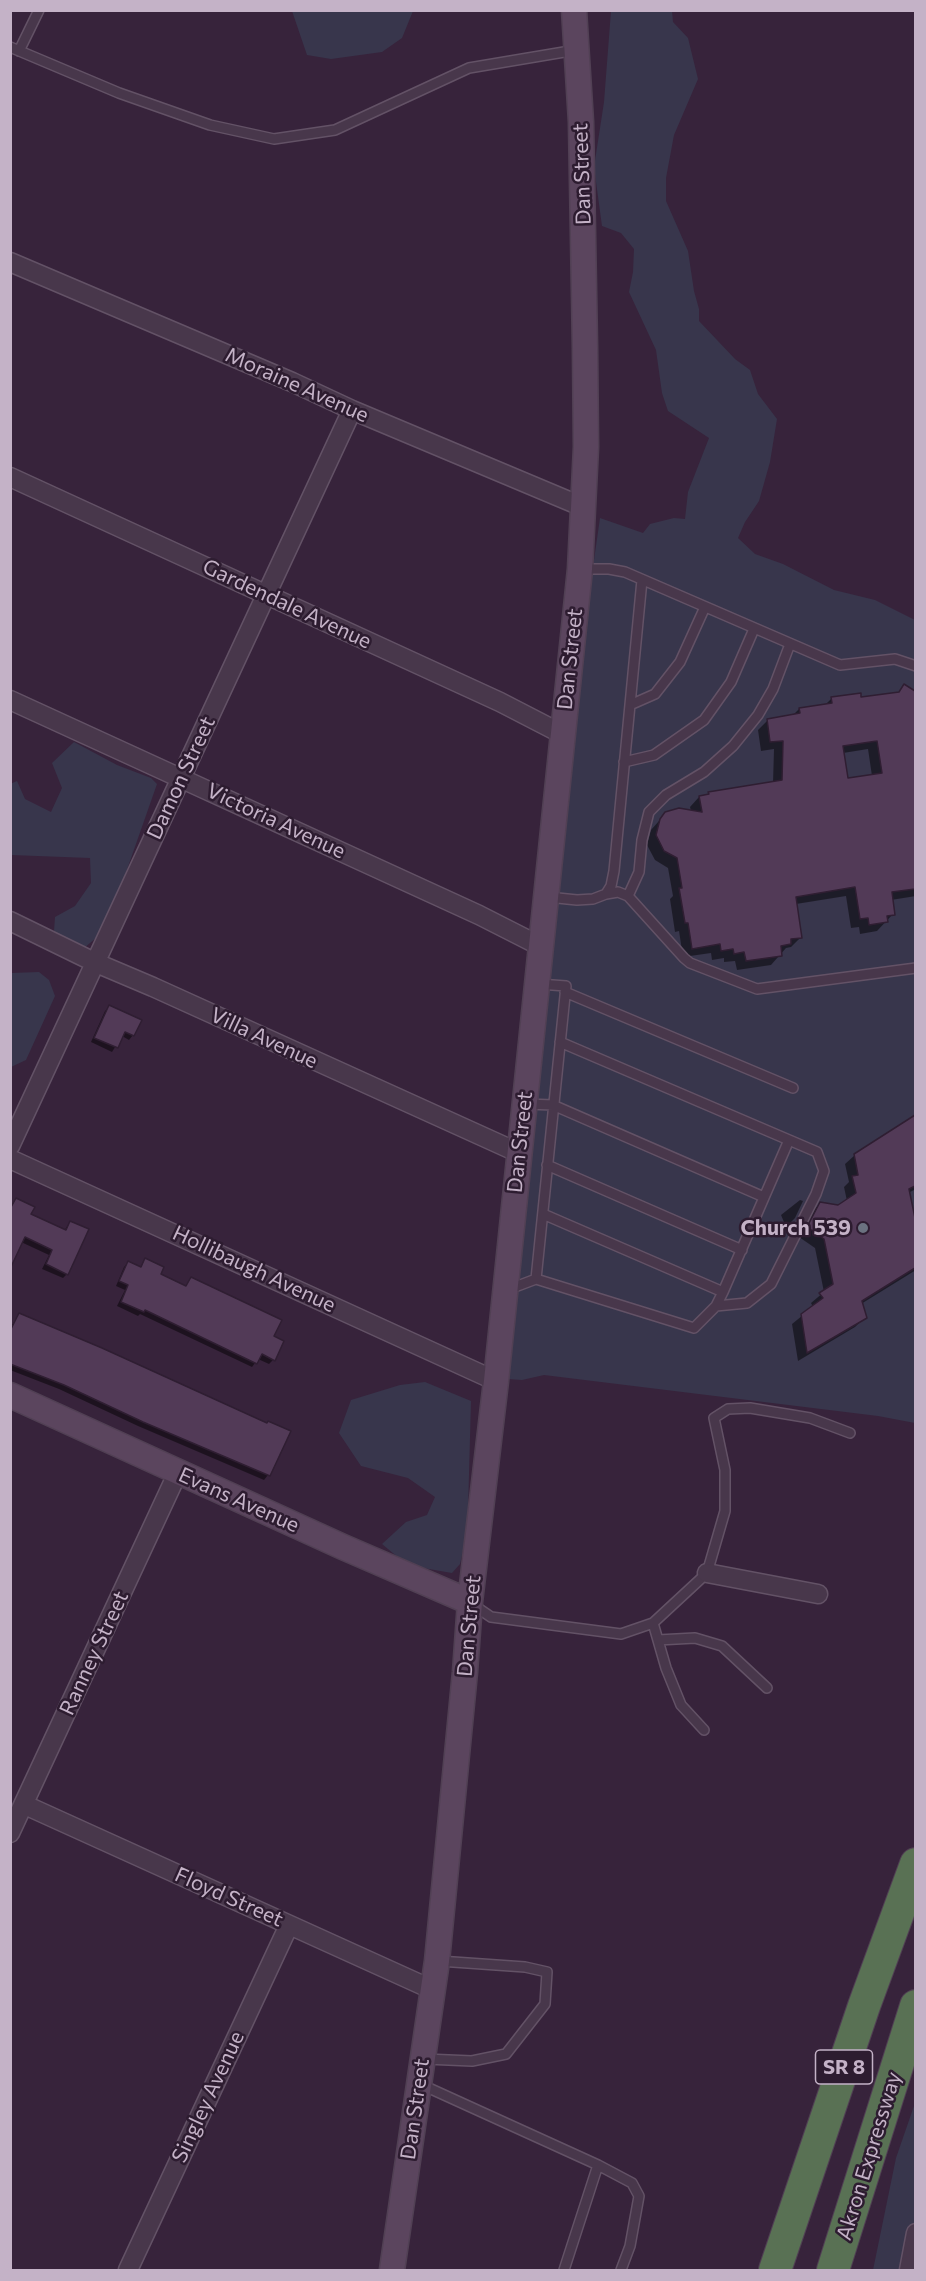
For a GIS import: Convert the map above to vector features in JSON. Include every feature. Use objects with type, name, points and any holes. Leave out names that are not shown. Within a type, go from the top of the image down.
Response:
[{"type":"highway","name":"SR 8","points":[[775,2271],[864,2006],[915,1864]]},
{"type":"highway","name":"Akron Expressway","points":[[833,2271],[915,2006]]},
{"type":"highway","points":[[852,2271],[879,2124]]},
{"type":"street","name":"Dan Street","points":[[392,2271],[437,1961],[470,1602],[496,1382],[580,569],[586,412],[584,249],[574,10]]},
{"type":"street","name":"Moraine Avenue","points":[[10,262],[583,507]]},
{"type":"street","name":"Damon Street","points":[[10,1146],[352,410]]},
{"type":"street","name":"Gardendale Avenue","points":[[10,477],[500,702],[562,734]]},
{"type":"street","name":"Victoria Avenue","points":[[10,700],[182,777],[479,915],[540,946]]},
{"type":"street","name":"Villa Avenue","points":[[10,921],[94,962],[519,1153]]},
{"type":"street","name":"Hollibaugh Avenue","points":[[10,1159],[496,1382]]},
{"type":"street","name":"Evans Avenue","points":[[10,1395],[445,1593],[470,1602]]},
{"type":"street","name":"Ranney Street","points":[[10,1833],[178,1472]]},
{"type":"street","points":[[707,1574],[818,1594]]},
{"type":"street","name":"Floyd Street","points":[[24,1805],[433,1990]]},
{"type":"street","name":"Singley Avenue","points":[[128,2271],[289,1925]]},
{"type":"street","points":[[909,2271],[915,2233]]},
{"type":"lane","points":[[39,10],[15,49],[119,93],[210,125],[274,139],[335,130],[470,68],[577,50]]},
{"type":"lane","points":[[580,569],[609,569],[625,572],[840,665],[895,659],[915,666]]},
{"type":"lane","points":[[606,894],[611,886],[614,871],[642,580]]},
{"type":"lane","points":[[630,705],[655,694],[674,670],[705,608]]},
{"type":"lane","points":[[624,762],[654,755],[704,720],[731,682],[754,629]]},
{"type":"lane","points":[[628,896],[639,872],[642,840],[649,812],[666,795],[704,772],[733,746],[758,715],[774,689],[790,644]]},
{"type":"lane","points":[[546,897],[593,899],[618,892],[628,896],[684,958],[748,987],[769,989],[915,968]]},
{"type":"lane","points":[[537,984],[566,986],[537,1279]]},
{"type":"lane","points":[[565,992],[793,1088]]},
{"type":"lane","points":[[560,1042],[817,1152],[824,1171],[816,1194],[771,1284],[747,1303],[716,1306]]},
{"type":"lane","points":[[524,1104],[553,1105],[764,1197]]},
{"type":"lane","points":[[505,1290],[537,1279],[694,1328],[716,1306],[789,1140]]},
{"type":"lane","points":[[547,1165],[742,1250]]},
{"type":"lane","points":[[543,1214],[723,1292]]},
{"type":"lane","points":[[470,1602],[491,1617],[621,1634],[653,1623],[707,1574],[725,1511],[725,1470],[714,1418],[728,1409],[750,1408],[810,1418],[840,1427],[850,1433]]},
{"type":"lane","points":[[653,1623],[666,1668],[681,1705],[704,1730]]},
{"type":"lane","points":[[658,1640],[695,1638],[722,1646],[767,1688]]},
{"type":"lane","points":[[423,2058],[472,2061],[506,2054],[545,2004],[547,1972],[437,1961]]},
{"type":"lane","points":[[419,2083],[598,2165],[632,2183],[639,2196],[630,2246],[621,2271]]},
{"type":"lane","points":[[564,2271],[598,2165]]},
{"type":"shaded area","points":[[292,10],[413,11],[402,38],[382,52],[331,59],[307,55]]},
{"type":"shaded area","points":[[611,11],[672,11],[673,22],[688,38],[698,79],[674,135],[666,178],[666,201],[688,251],[699,309],[699,321],[735,359],[750,370],[758,394],[777,419],[770,462],[759,501],[745,522],[738,538],[755,554],[783,564],[834,590],[875,600],[915,620],[915,1423],[878,1416],[544,1375],[522,1380],[508,1379],[587,609],[600,518],[643,533],[650,524],[674,518],[685,519],[688,492],[709,438],[668,411],[662,393],[656,350],[629,292],[634,249],[621,233],[602,226],[594,167],[604,102]]},
{"type":"shaded area","points":[[74,742],[117,765],[151,778],[157,784],[110,918],[96,938],[84,948],[65,941],[54,931],[55,917],[75,906],[91,883],[90,858],[11,855],[10,784],[17,781],[25,799],[51,812],[62,788],[52,763]]},
{"type":"shaded area","points":[[39,972],[49,980],[55,996],[26,1060],[11,1067],[11,973]]},
{"type":"shaded area","points":[[425,1382],[471,1401],[465,1542],[460,1564],[452,1573],[423,1568],[400,1559],[382,1544],[406,1522],[427,1515],[435,1497],[408,1478],[361,1466],[339,1433],[351,1400],[400,1385]]},
{"type":"shaded area","points":[[915,2103],[915,2231],[905,2270],[873,2270],[896,2158]]},
{"type":"building","points":[[904,684],[915,691],[915,889],[892,892],[895,915],[887,916],[888,922],[869,925],[868,918],[860,919],[855,887],[796,897],[802,938],[791,939],[791,944],[781,946],[782,956],[746,961],[744,952],[734,954],[733,949],[721,951],[720,944],[692,949],[679,888],[682,888],[677,858],[664,851],[656,835],[660,819],[665,812],[679,808],[702,812],[699,796],[709,794],[708,792],[782,780],[783,741],[770,742],[767,719],[800,713],[799,708],[832,703],[831,697],[861,693],[861,697],[899,692]],"holes":[[[877,741],[882,773],[848,778],[843,746]]]},
{"type":"building","points":[[109,1005],[142,1020],[134,1036],[125,1032],[118,1048],[94,1038]]},
{"type":"building","name":"Church 539","points":[[915,1115],[915,1186],[909,1189],[915,1218],[915,1268],[862,1301],[867,1318],[807,1353],[801,1314],[823,1298],[819,1293],[833,1284],[824,1239],[807,1227],[820,1202],[838,1205],[856,1193],[852,1176],[858,1175],[854,1154]]},
{"type":"building","points":[[16,1198],[35,1207],[31,1214],[66,1230],[70,1221],[89,1229],[68,1275],[46,1264],[52,1250],[25,1237],[10,1269],[10,1209]]},
{"type":"building","points":[[145,1258],[164,1267],[161,1274],[186,1286],[191,1277],[282,1320],[274,1336],[284,1341],[275,1361],[262,1354],[257,1364],[145,1310],[144,1312],[121,1302],[128,1285],[119,1281],[128,1261],[141,1267]]},
{"type":"building","points":[[19,1313],[267,1423],[268,1421],[291,1431],[270,1476],[143,1422],[64,1385],[10,1364],[10,1331]]},
{"type":"place","name":"Church 539","points":[[863,1228]]}]
